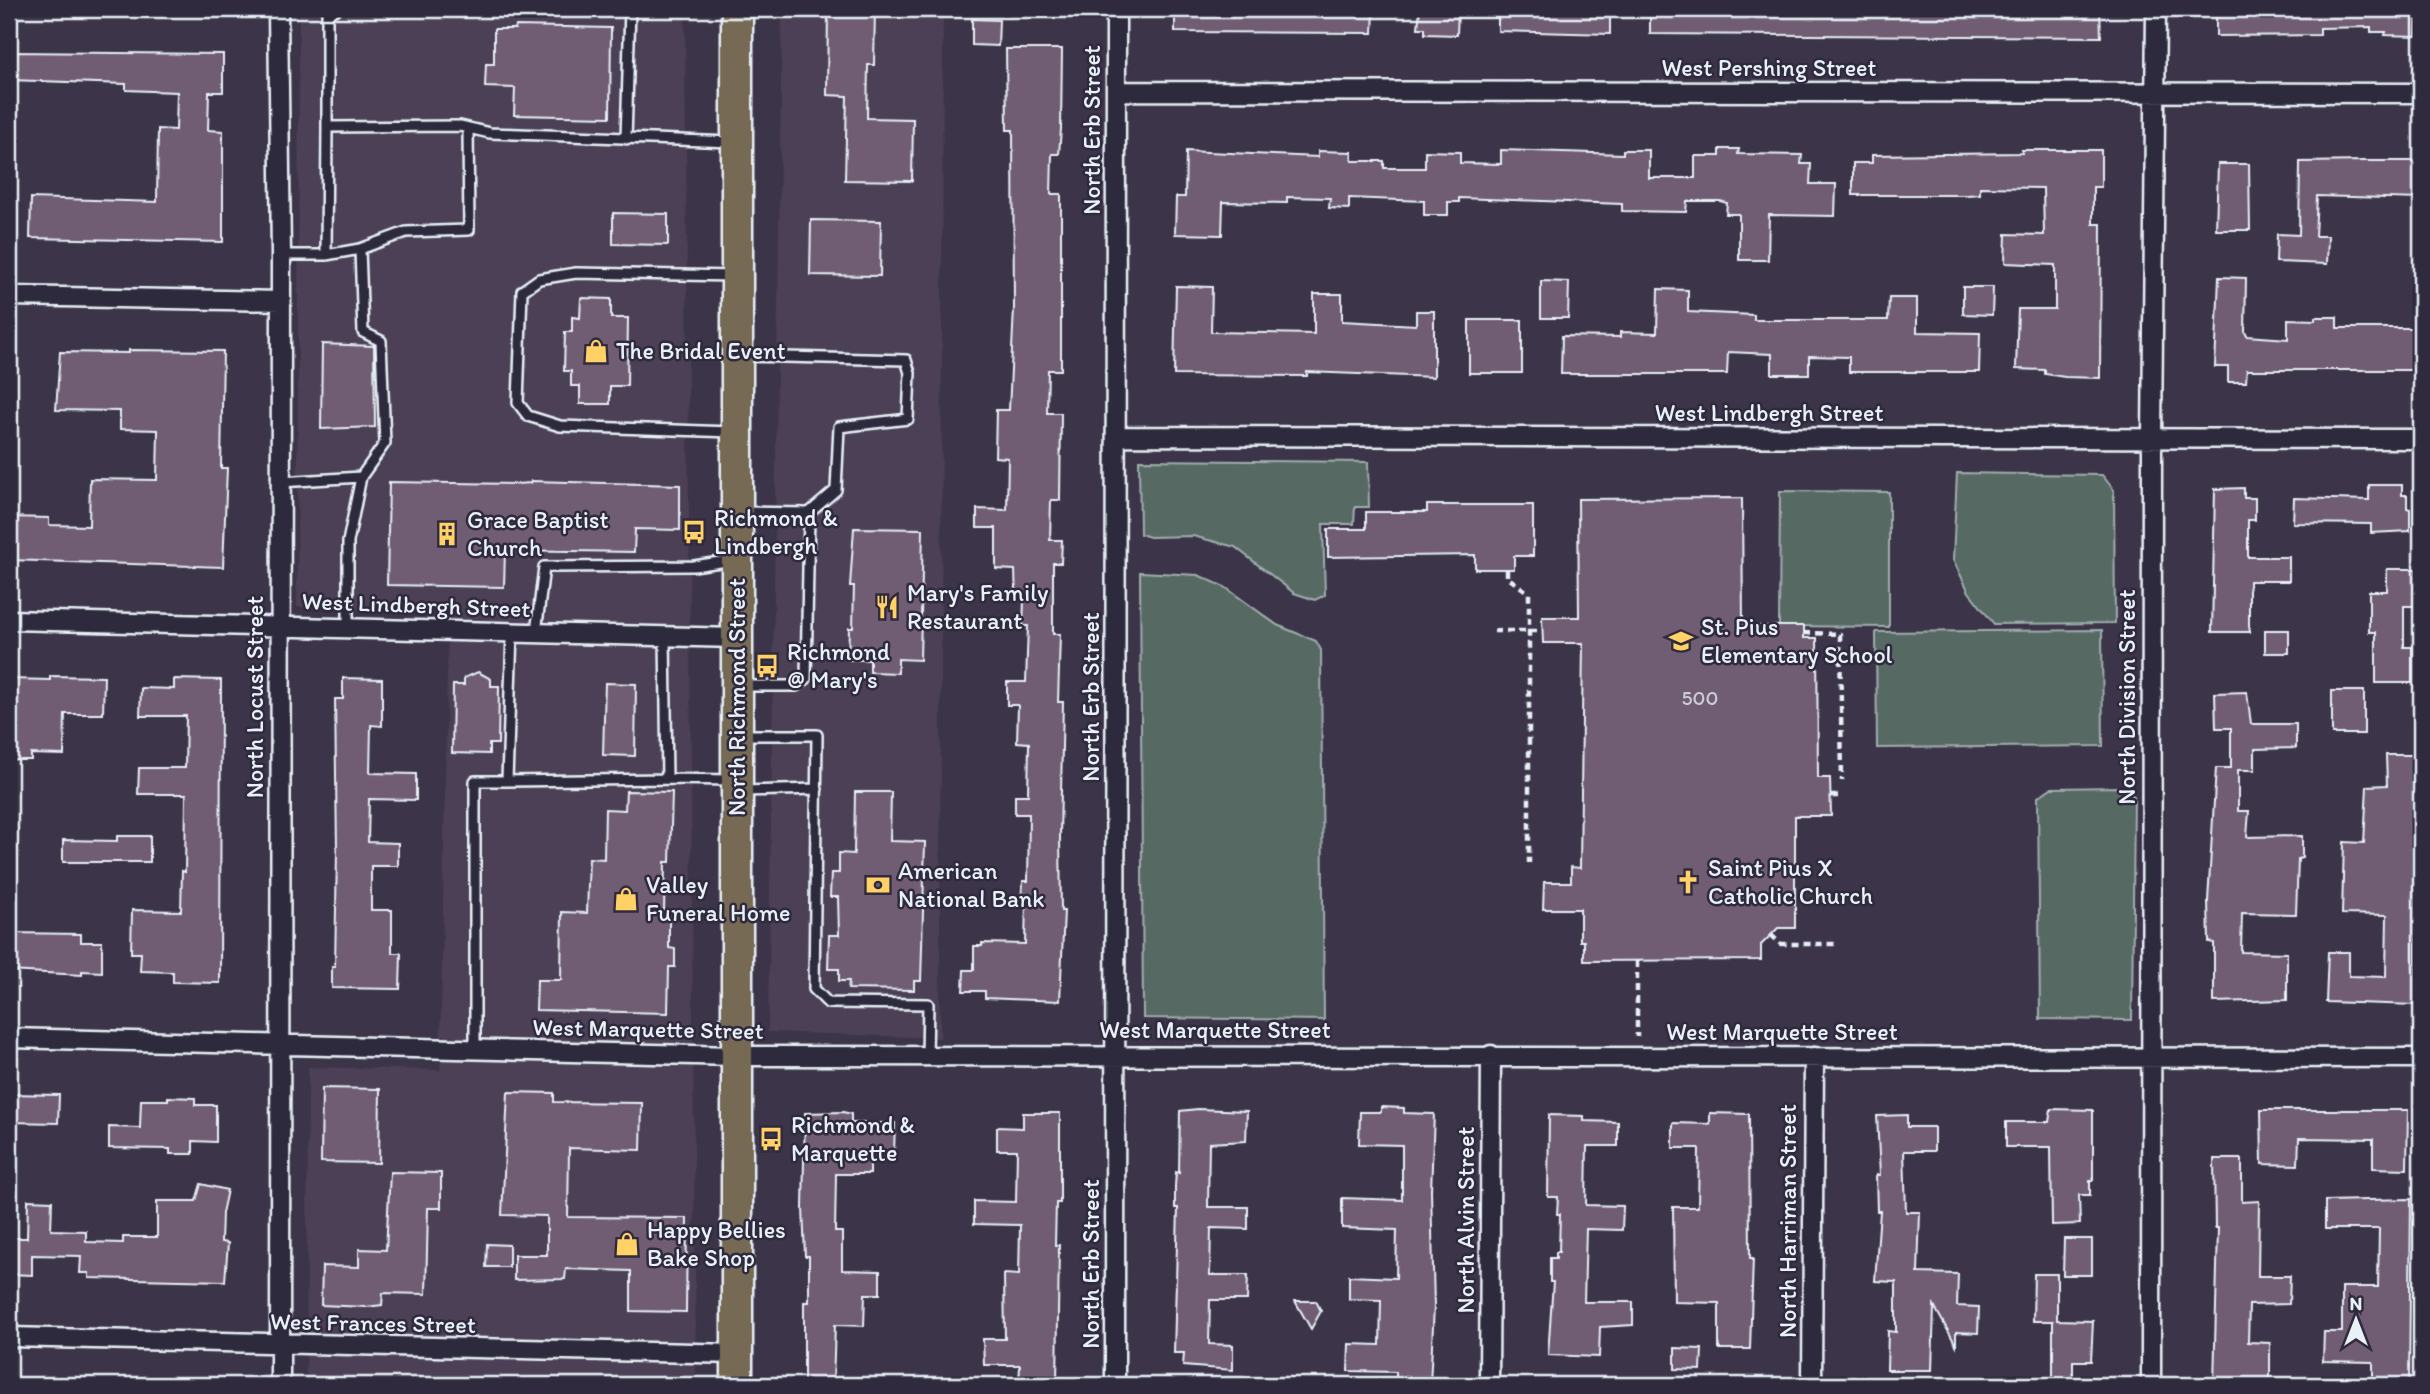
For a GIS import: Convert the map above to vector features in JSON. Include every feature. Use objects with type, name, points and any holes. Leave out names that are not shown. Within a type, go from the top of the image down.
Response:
[{"type":"main road","name":"North Richmond Street","points":[[737,9],[737,1385]]},
{"type":"street","name":"North Locust Street","points":[[278,9],[281,255],[280,1385]]},
{"type":"street","name":"North Erb Street","points":[[1115,1385],[1116,9]]},
{"type":"street","name":"North Division Street","points":[[2151,1385],[2152,438],[2156,9]]},
{"type":"street","name":"West Pershing Street","points":[[1116,91],[2421,93]]},
{"type":"street","points":[[9,296],[281,301]]},
{"type":"street","name":"West Lindbergh Street","points":[[1117,436],[2421,439]]},
{"type":"street","name":"West Lindbergh Street","points":[[9,620],[737,638]]},
{"type":"street","name":"West Marquette Street","points":[[9,1038],[735,1056],[1115,1054],[2421,1058]]},
{"type":"street","name":"North Alvin Street","points":[[1489,1385],[1491,1055]]},
{"type":"street","name":"North Harriman Street","points":[[1812,1385],[1814,1057]]},
{"type":"street","name":"West Frances Street","points":[[9,1338],[737,1354]]},
{"type":"lane","points":[[326,255],[327,13],[336,9]]},
{"type":"lane","points":[[626,139],[630,9]]},
{"type":"lane","points":[[327,127],[468,128],[489,134],[737,142]]},
{"type":"lane","points":[[281,255],[326,255],[360,249],[406,232],[469,230],[468,128]]},
{"type":"lane","points":[[348,628],[348,542],[361,477],[385,443],[381,341],[363,332],[360,249]]},
{"type":"lane","points":[[737,276],[576,273],[539,279],[522,291],[519,403],[528,416],[559,426],[737,432]]},
{"type":"lane","points":[[737,356],[906,360],[910,373],[908,419],[839,427],[835,490],[809,513],[737,512]]},
{"type":"lane","points":[[280,482],[361,477]]},
{"type":"lane","points":[[737,686],[796,686],[806,679],[809,513]]},
{"type":"lane","points":[[536,633],[544,566],[694,566],[737,559]]},
{"type":"lane","points":[[507,781],[512,632]]},
{"type":"lane","points":[[665,636],[667,779]]},
{"type":"lane","points":[[737,735],[817,735],[814,989],[828,1003],[928,1004],[927,1056]]},
{"type":"lane","points":[[475,1049],[475,781],[667,779],[817,789]]},
{"type":"path","points":[[1507,569],[1507,577],[1529,593],[1529,863]]},
{"type":"path","points":[[1494,631],[1542,631]]},
{"type":"path","points":[[1804,633],[1840,634],[1842,781]]},
{"type":"path","points":[[1831,796],[1842,796]]},
{"type":"path","points":[[1771,935],[1781,944],[1839,944]]},
{"type":"path","points":[[1637,961],[1637,1055]]},
{"type":"shaded area","points":[[299,9],[685,9],[696,1385],[306,1385],[308,1067],[440,1070],[448,611],[297,607]]},
{"type":"shaded area","points":[[782,9],[943,9],[940,1038],[768,1032]]},
{"type":"green space","points":[[1139,460],[1368,462],[1369,507],[1355,507],[1354,524],[1323,524],[1325,595],[1315,600],[1294,593],[1235,547],[1193,536],[1150,537],[1140,534]]},
{"type":"green space","points":[[1957,473],[2102,475],[2114,490],[2115,623],[1994,624],[1969,592],[1953,560]]},
{"type":"green space","points":[[1780,491],[1889,492],[1889,627],[1779,626]]},
{"type":"green space","points":[[1140,572],[1198,575],[1225,587],[1277,625],[1316,641],[1321,650],[1324,1020],[1143,1018]]},
{"type":"green space","points":[[2102,630],[2103,746],[1877,748],[1876,632]]},
{"type":"green space","points":[[2120,787],[2134,796],[2132,1020],[2040,1019],[2038,797],[2051,788]]},
{"type":"building","points":[[828,9],[875,9],[874,65],[868,65],[867,118],[913,119],[912,181],[845,180],[847,96],[827,95]]},
{"type":"building","points":[[1175,9],[1374,9],[1373,33],[1175,32]]},
{"type":"building","points":[[1420,9],[1458,9],[1457,35],[1425,34],[1425,28],[1418,28]]},
{"type":"building","points":[[1498,9],[1610,9],[1610,34],[1498,31]]},
{"type":"building","points":[[1650,9],[2100,9],[2101,37],[1650,34]]},
{"type":"building","points":[[2216,9],[2417,9],[2416,36],[2385,35],[2386,32],[2371,32],[2371,27],[2320,28],[2320,35],[2216,36]]},
{"type":"building","points":[[972,19],[999,20],[998,46],[972,45]]},
{"type":"building","points":[[516,26],[611,28],[610,117],[514,115],[515,88],[485,87],[486,64],[494,64],[494,29],[515,29]]},
{"type":"building","points":[[1006,49],[1062,49],[1061,129],[1059,154],[1052,154],[1051,194],[1061,194],[1061,370],[1048,370],[1047,413],[1061,413],[1060,500],[1051,500],[1050,540],[1062,540],[1061,563],[1053,563],[1053,634],[1060,634],[1058,702],[1063,702],[1060,836],[1061,911],[1064,911],[1060,1001],[985,998],[985,991],[963,991],[964,970],[974,970],[974,946],[982,946],[982,943],[1025,944],[1026,900],[1022,900],[1023,881],[1028,881],[1029,814],[1015,814],[1015,795],[1028,795],[1029,743],[1017,742],[1018,705],[1007,705],[1007,682],[1026,682],[1028,626],[1023,626],[1024,600],[1016,600],[1015,570],[996,569],[996,528],[977,528],[977,509],[1007,510],[1008,458],[995,457],[996,410],[1009,410],[1014,308],[1013,130],[1007,130]]},
{"type":"building","points":[[9,52],[223,54],[223,92],[209,92],[208,130],[223,131],[223,242],[30,238],[31,198],[157,202],[158,129],[176,130],[177,92],[126,90],[126,84],[9,80]]},
{"type":"building","points":[[1720,149],[1739,149],[1738,154],[1802,155],[1801,164],[1811,164],[1810,184],[1836,184],[1835,216],[1769,215],[1768,260],[1739,260],[1739,214],[1726,214],[1727,203],[1720,201],[1687,201],[1686,212],[1622,211],[1622,204],[1459,198],[1459,202],[1448,202],[1448,215],[1424,215],[1424,201],[1349,198],[1349,209],[1329,208],[1330,198],[1287,197],[1287,203],[1223,202],[1222,235],[1175,234],[1176,197],[1185,197],[1186,151],[1318,157],[1318,151],[1352,152],[1352,161],[1384,161],[1384,168],[1425,168],[1425,151],[1460,152],[1460,163],[1501,164],[1501,150],[1623,154],[1623,150],[1649,150],[1649,178],[1695,178],[1695,156],[1720,156]]},
{"type":"building","points":[[2022,150],[2101,150],[2101,187],[2093,187],[2093,224],[2101,224],[2100,378],[2065,377],[2045,374],[2045,370],[2016,369],[2018,309],[2055,309],[2055,265],[2005,263],[2006,234],[2044,235],[2043,188],[1980,187],[1980,194],[1967,195],[1853,195],[1853,163],[1872,163],[1872,155],[2022,153]]},
{"type":"building","points":[[2421,161],[2421,199],[2317,196],[2315,236],[2328,236],[2327,264],[2276,262],[2277,234],[2299,235],[2300,162]]},
{"type":"building","points":[[2218,164],[2249,164],[2250,230],[2216,230]]},
{"type":"building","points":[[613,213],[668,214],[668,245],[613,244]]},
{"type":"building","points":[[811,220],[881,221],[880,276],[810,275]]},
{"type":"building","points":[[2219,277],[2246,278],[2247,336],[2288,339],[2288,319],[2315,320],[2315,317],[2337,317],[2337,328],[2417,328],[2417,370],[2247,370],[2246,382],[2228,382],[2228,367],[2215,367]]},
{"type":"building","points":[[1541,281],[1569,282],[1568,318],[1541,318]]},
{"type":"building","points":[[1176,286],[1212,287],[1211,332],[1314,334],[1314,294],[1342,294],[1342,321],[1416,325],[1416,311],[1434,311],[1434,377],[1307,372],[1307,376],[1174,375]]},
{"type":"building","points":[[1963,287],[1993,287],[1992,315],[1963,314]]},
{"type":"building","points":[[1658,289],[1688,290],[1688,312],[1754,315],[1754,320],[1888,320],[1889,298],[1917,298],[1917,332],[1980,333],[1979,372],[1849,372],[1849,357],[1809,356],[1809,374],[1772,374],[1772,354],[1728,352],[1727,374],[1561,374],[1562,336],[1620,337],[1620,332],[1657,333]]},
{"type":"building","name":"The Bridal Event","points":[[581,298],[611,299],[611,318],[628,318],[627,386],[610,386],[610,404],[580,404],[580,386],[571,386],[571,371],[564,371],[565,332],[572,332],[572,317],[580,318]]},
{"type":"building","points":[[1469,320],[1522,320],[1522,373],[1469,373]]},
{"type":"building","points":[[322,344],[374,346],[375,427],[321,429]]},
{"type":"building","points":[[129,350],[223,351],[221,468],[227,468],[223,567],[9,560],[9,517],[49,518],[49,525],[89,526],[90,479],[157,480],[158,430],[120,429],[120,411],[56,410],[60,352],[129,353]]},
{"type":"building","points":[[531,481],[680,485],[680,530],[635,529],[634,552],[505,550],[504,587],[387,585],[389,482],[516,484]]},
{"type":"building","points":[[2369,485],[2402,485],[2402,495],[2407,495],[2407,508],[2410,509],[2410,531],[2371,533],[2371,524],[2293,523],[2294,498],[2369,500]]},
{"type":"building","points":[[2244,488],[2244,498],[2255,498],[2255,520],[2248,520],[2248,557],[2289,557],[2289,581],[2249,581],[2249,632],[2212,632],[2215,489]]},
{"type":"building","points":[[1742,498],[1743,626],[1804,626],[1804,638],[1817,638],[1818,778],[1830,778],[1831,816],[1795,816],[1795,928],[1778,928],[1761,945],[1761,960],[1584,961],[1584,941],[1580,941],[1580,909],[1543,909],[1544,882],[1571,882],[1571,867],[1580,868],[1583,643],[1543,643],[1542,617],[1579,617],[1578,499]]},
{"type":"building","points":[[1427,505],[1533,505],[1533,556],[1514,556],[1514,569],[1475,569],[1475,555],[1328,557],[1328,529],[1366,529],[1366,512],[1427,512]]},
{"type":"building","name":"Mary's Family Restaurant","points":[[854,528],[923,529],[920,660],[898,659],[898,673],[870,672],[870,660],[848,660],[849,628],[853,628],[854,586],[850,586]]},
{"type":"building","points":[[2387,569],[2416,569],[2416,606],[2404,606],[2404,647],[2412,647],[2412,683],[2376,683],[2376,632],[2369,632],[2369,591],[2387,591]]},
{"type":"building","points":[[2265,630],[2289,630],[2289,653],[2265,653]]},
{"type":"building","points":[[478,672],[491,679],[491,686],[499,686],[498,744],[489,744],[489,754],[452,753],[453,685],[464,685],[464,678]]},
{"type":"building","points":[[50,676],[104,677],[103,714],[65,714],[64,755],[31,754],[31,760],[9,760],[9,679],[50,680]]},
{"type":"building","points":[[343,678],[382,679],[382,726],[371,725],[370,773],[416,774],[416,800],[369,799],[368,842],[398,843],[398,866],[371,866],[371,910],[392,910],[392,953],[401,953],[400,989],[332,988],[332,967],[335,967],[337,850],[335,699],[343,699]]},
{"type":"building","points":[[174,679],[221,680],[220,983],[173,982],[173,972],[140,971],[141,953],[131,953],[132,910],[181,911],[182,871],[185,872],[186,794],[138,794],[139,768],[185,768],[186,716],[140,716],[141,688],[174,689]]},
{"type":"building","points":[[605,683],[636,684],[635,756],[603,755]]},
{"type":"building","points":[[2332,691],[2364,691],[2364,734],[2332,734]]},
{"type":"building","points":[[2247,692],[2251,724],[2296,724],[2296,748],[2255,749],[2255,770],[2238,770],[2238,811],[2249,811],[2247,837],[2302,836],[2302,858],[2298,859],[2296,914],[2242,913],[2241,952],[2287,953],[2287,1000],[2214,1002],[2214,943],[2209,942],[2208,901],[2216,768],[2231,768],[2231,728],[2216,728],[2215,693]]},
{"type":"building","points":[[2386,755],[2416,755],[2413,878],[2416,878],[2416,1005],[2326,1002],[2328,952],[2349,952],[2349,976],[2386,977],[2387,915],[2342,914],[2344,842],[2364,843],[2367,786],[2387,785]]},
{"type":"building","name":"Valley Funeral Home","points":[[626,791],[672,792],[670,862],[665,862],[664,913],[669,914],[669,948],[675,949],[675,967],[669,967],[668,1013],[536,1010],[537,980],[561,980],[562,912],[587,913],[589,858],[604,859],[605,809],[625,810]]},
{"type":"building","name":"American National Bank","points":[[855,792],[891,792],[890,841],[925,842],[921,981],[914,981],[914,990],[848,989],[849,981],[839,981],[839,969],[828,969],[829,935],[839,935],[838,897],[830,897],[831,873],[839,873],[839,853],[854,854]]},
{"type":"building","points":[[117,836],[150,836],[150,862],[63,862],[63,840],[117,841]]},
{"type":"building","points":[[9,933],[81,934],[81,942],[102,942],[102,972],[82,971],[82,975],[9,971]]},
{"type":"building","points":[[322,1088],[380,1089],[379,1163],[321,1162]]},
{"type":"building","points":[[508,1092],[554,1093],[554,1102],[642,1103],[641,1150],[569,1148],[568,1217],[687,1218],[686,1312],[631,1311],[631,1271],[566,1269],[565,1279],[514,1280],[514,1255],[547,1255],[547,1216],[502,1215]]},
{"type":"building","points":[[9,1094],[59,1095],[58,1123],[9,1122]]},
{"type":"building","points":[[168,1097],[195,1098],[195,1105],[216,1105],[216,1142],[193,1141],[193,1154],[170,1154],[170,1149],[109,1148],[109,1127],[140,1128],[141,1100],[168,1100]]},
{"type":"building","points":[[1381,1107],[1404,1108],[1404,1113],[1434,1114],[1431,1191],[1434,1306],[1430,1385],[1396,1385],[1396,1372],[1348,1371],[1349,1344],[1380,1345],[1381,1300],[1349,1299],[1349,1276],[1396,1278],[1397,1230],[1342,1228],[1342,1198],[1402,1200],[1402,1145],[1359,1144],[1360,1112],[1381,1112]]},
{"type":"building","points":[[2051,1109],[2093,1110],[2093,1180],[2090,1180],[2090,1195],[2079,1195],[2080,1224],[2052,1225],[2051,1147],[2006,1147],[2006,1122],[2049,1122]]},
{"type":"building","points":[[2261,1110],[2408,1110],[2407,1169],[2373,1168],[2373,1139],[2299,1138],[2298,1165],[2262,1164]]},
{"type":"building","points":[[1180,1111],[1247,1111],[1246,1141],[1209,1143],[1208,1207],[1248,1207],[1248,1229],[1211,1228],[1210,1275],[1248,1275],[1247,1300],[1210,1300],[1209,1344],[1233,1345],[1233,1370],[1183,1366],[1184,1353],[1174,1353],[1178,1208],[1175,1208],[1175,1186],[1176,1172],[1179,1173]]},
{"type":"building","points":[[805,1113],[851,1114],[851,1123],[895,1123],[894,1153],[870,1153],[870,1174],[836,1174],[835,1232],[842,1232],[842,1270],[880,1271],[880,1294],[865,1294],[864,1326],[835,1325],[833,1385],[804,1385],[804,1302],[809,1302],[809,1256],[805,1256],[803,1208]]},
{"type":"building","points":[[1023,1113],[1060,1113],[1060,1203],[1056,1203],[1055,1245],[1059,1245],[1057,1385],[1019,1385],[1020,1365],[984,1365],[983,1339],[1005,1339],[1004,1274],[1019,1275],[1020,1225],[974,1224],[974,1201],[1016,1202],[1017,1150],[997,1150],[997,1127],[1023,1128]]},
{"type":"building","points":[[1710,1113],[1749,1114],[1750,1258],[1753,1258],[1750,1349],[1719,1349],[1719,1303],[1674,1302],[1673,1207],[1698,1207],[1699,1148],[1673,1148],[1673,1123],[1710,1124]]},
{"type":"building","points":[[1549,1115],[1584,1116],[1584,1121],[1618,1122],[1618,1146],[1587,1146],[1586,1205],[1623,1206],[1622,1230],[1586,1229],[1584,1302],[1633,1302],[1633,1325],[1600,1327],[1599,1357],[1548,1355],[1553,1282],[1550,1282],[1550,1258],[1556,1258],[1556,1252],[1559,1252],[1560,1214],[1557,1214],[1558,1197],[1548,1197]]},
{"type":"building","points":[[1907,1115],[1907,1127],[1934,1127],[1934,1151],[1904,1151],[1906,1212],[1920,1212],[1918,1273],[1958,1274],[1957,1306],[1979,1307],[1978,1333],[1956,1332],[1956,1345],[1934,1306],[1932,1370],[1887,1370],[1888,1331],[1896,1332],[1896,1282],[1875,1281],[1880,1211],[1877,1211],[1876,1175],[1880,1175],[1877,1116]]},
{"type":"building","points":[[2214,1159],[2242,1159],[2242,1202],[2259,1201],[2258,1276],[2290,1276],[2289,1304],[2249,1305],[2248,1342],[2270,1343],[2270,1385],[2214,1385],[2218,1228],[2215,1228]]},
{"type":"building","points":[[390,1172],[441,1173],[441,1208],[428,1208],[426,1294],[383,1293],[382,1305],[366,1307],[321,1305],[322,1266],[359,1267],[359,1249],[386,1250]]},
{"type":"building","points":[[201,1184],[227,1190],[222,1213],[221,1242],[228,1243],[225,1281],[89,1278],[89,1273],[80,1273],[81,1256],[32,1255],[32,1275],[9,1274],[9,1238],[27,1238],[28,1200],[52,1201],[51,1230],[86,1231],[86,1242],[123,1243],[123,1237],[157,1237],[157,1201],[196,1201]]},
{"type":"building","points":[[2411,1199],[2409,1385],[2373,1385],[2373,1362],[2323,1361],[2324,1332],[2342,1332],[2342,1287],[2378,1287],[2379,1229],[2325,1229],[2325,1201]]},
{"type":"building","points":[[2064,1239],[2092,1239],[2092,1275],[2063,1275]]},
{"type":"building","points":[[487,1244],[509,1245],[509,1267],[486,1267]]},
{"type":"building","points":[[2034,1274],[2057,1274],[2057,1320],[2093,1321],[2091,1361],[2073,1361],[2073,1385],[2053,1385],[2053,1321],[2033,1321]]},
{"type":"building","points":[[1295,1301],[1316,1301],[1321,1311],[1311,1329]]},
{"type":"building","points":[[1675,1348],[1702,1349],[1701,1370],[1675,1369]]},
{"type":"place","name":"The Bridal Event","points":[[596,351]]},
{"type":"place","name":"Richmond & Lindbergh","points":[[694,532]]},
{"type":"place","name":"Grace Baptist Church","points":[[447,534]]},
{"type":"place","name":"Mary's Family Restaurant","points":[[887,607]]},
{"type":"place","name":"St. Pius Elementary School","points":[[1681,641]]},
{"type":"place","name":"Richmond @ Mary's","points":[[767,666]]},
{"type":"place","name":"Saint Pius X Catholic Church","points":[[1688,882]]},
{"type":"place","name":"American National Bank","points":[[878,885]]},
{"type":"place","name":"Valley Funeral Home","points":[[626,899]]},
{"type":"place","name":"Richmond & Marquette","points":[[771,1139]]},
{"type":"place","name":"Happy Bellies Bake Shop","points":[[627,1244]]}]
